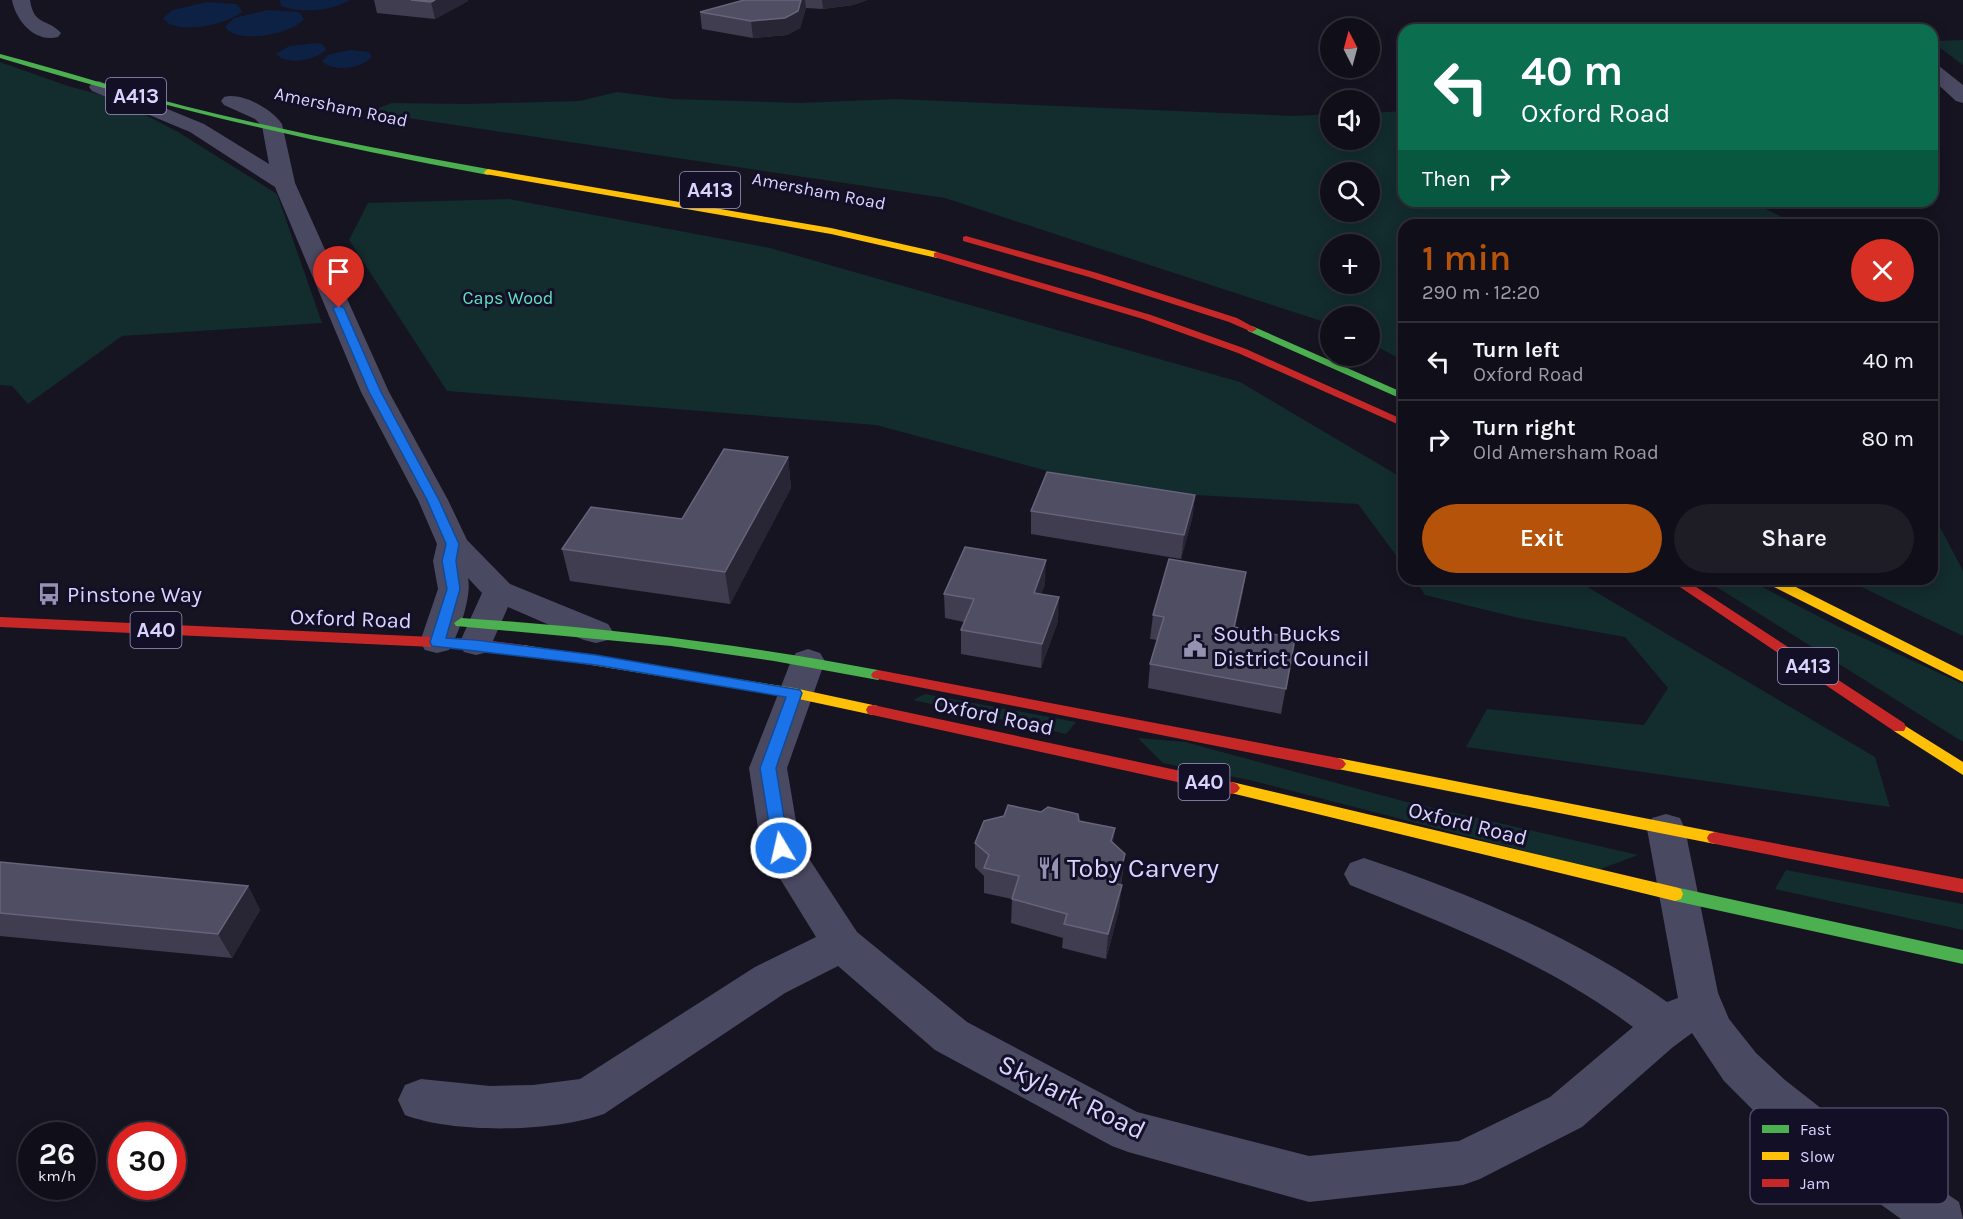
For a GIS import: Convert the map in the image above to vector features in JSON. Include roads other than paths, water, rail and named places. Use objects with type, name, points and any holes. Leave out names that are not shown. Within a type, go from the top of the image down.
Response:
[{"type":"main road","name":"A413","points":[[0,56],[99,87],[275,121],[442,164],[831,231],[938,255],[1148,317],[1242,351],[1398,421]]},
{"type":"main road","points":[[948,234],[1093,275],[1233,320],[1398,394]]},
{"type":"main road","name":"A413","points":[[1684,585],[1963,769]]},
{"type":"main road","name":"A413","points":[[1781,585],[1963,677]]},
{"type":"main road","name":"Oxford Road","points":[[0,622],[438,629],[480,634],[596,660],[801,677],[1109,750],[1678,895],[1963,957]]},
{"type":"main road","name":"A40","points":[[438,629],[480,634],[596,632],[669,639],[801,677],[1099,716],[1963,886]]},
{"type":"main road","points":[[1099,716],[1109,750]]},
{"type":"street","points":[[21,0],[22,12],[30,24],[52,33]]},
{"type":"street","points":[[1938,74],[1963,97]]},
{"type":"street","points":[[99,87],[197,128],[284,183]]},
{"type":"street","points":[[225,99],[262,115],[272,124],[275,121],[284,183],[375,392],[433,500],[453,544],[499,591],[596,632]]},
{"type":"street","points":[[438,629],[454,589],[449,561],[453,544]]},
{"type":"street","points":[[480,634],[499,591]]},
{"type":"street","name":"Skylark Road","points":[[801,677],[768,768],[781,848],[842,944],[951,1036],[1128,1131],[1309,1179],[1463,1163],[1566,1112],[1641,1046],[1686,1018]]},
{"type":"street","points":[[1666,829],[1697,993],[1686,1018]]},
{"type":"street","points":[[1364,874],[1524,938],[1589,973],[1640,1005],[1686,1018],[1712,1030],[1740,1066],[1786,1108]]},
{"type":"street","points":[[421,1100],[490,1107],[533,1106],[588,1099],[770,980],[842,944]]},
{"type":"street","points":[[1921,1204],[1942,1219]]},
{"type":"water","points":[[280,0],[350,0],[334,7],[307,11],[281,6]]},
{"type":"water","points":[[207,2],[237,4],[242,11],[226,21],[202,26],[178,26],[163,18],[173,10]]},
{"type":"water","points":[[268,10],[299,12],[304,19],[289,29],[264,35],[240,35],[225,27],[234,18]]},
{"type":"water","points":[[319,43],[326,50],[309,59],[287,60],[276,54],[289,46]]},
{"type":"water","points":[[350,50],[369,52],[372,57],[362,64],[347,68],[333,67],[322,61],[328,55]]},
{"type":"place","name":"Pinstone Way","points":[[49,594]]},
{"type":"place","name":"South Bucks District Council","points":[[1195,646]]},
{"type":"place","name":"Toby Carvery","points":[[1049,868]]},
{"type":"park label","name":"Caps Wood","points":[[508,298]]}]
